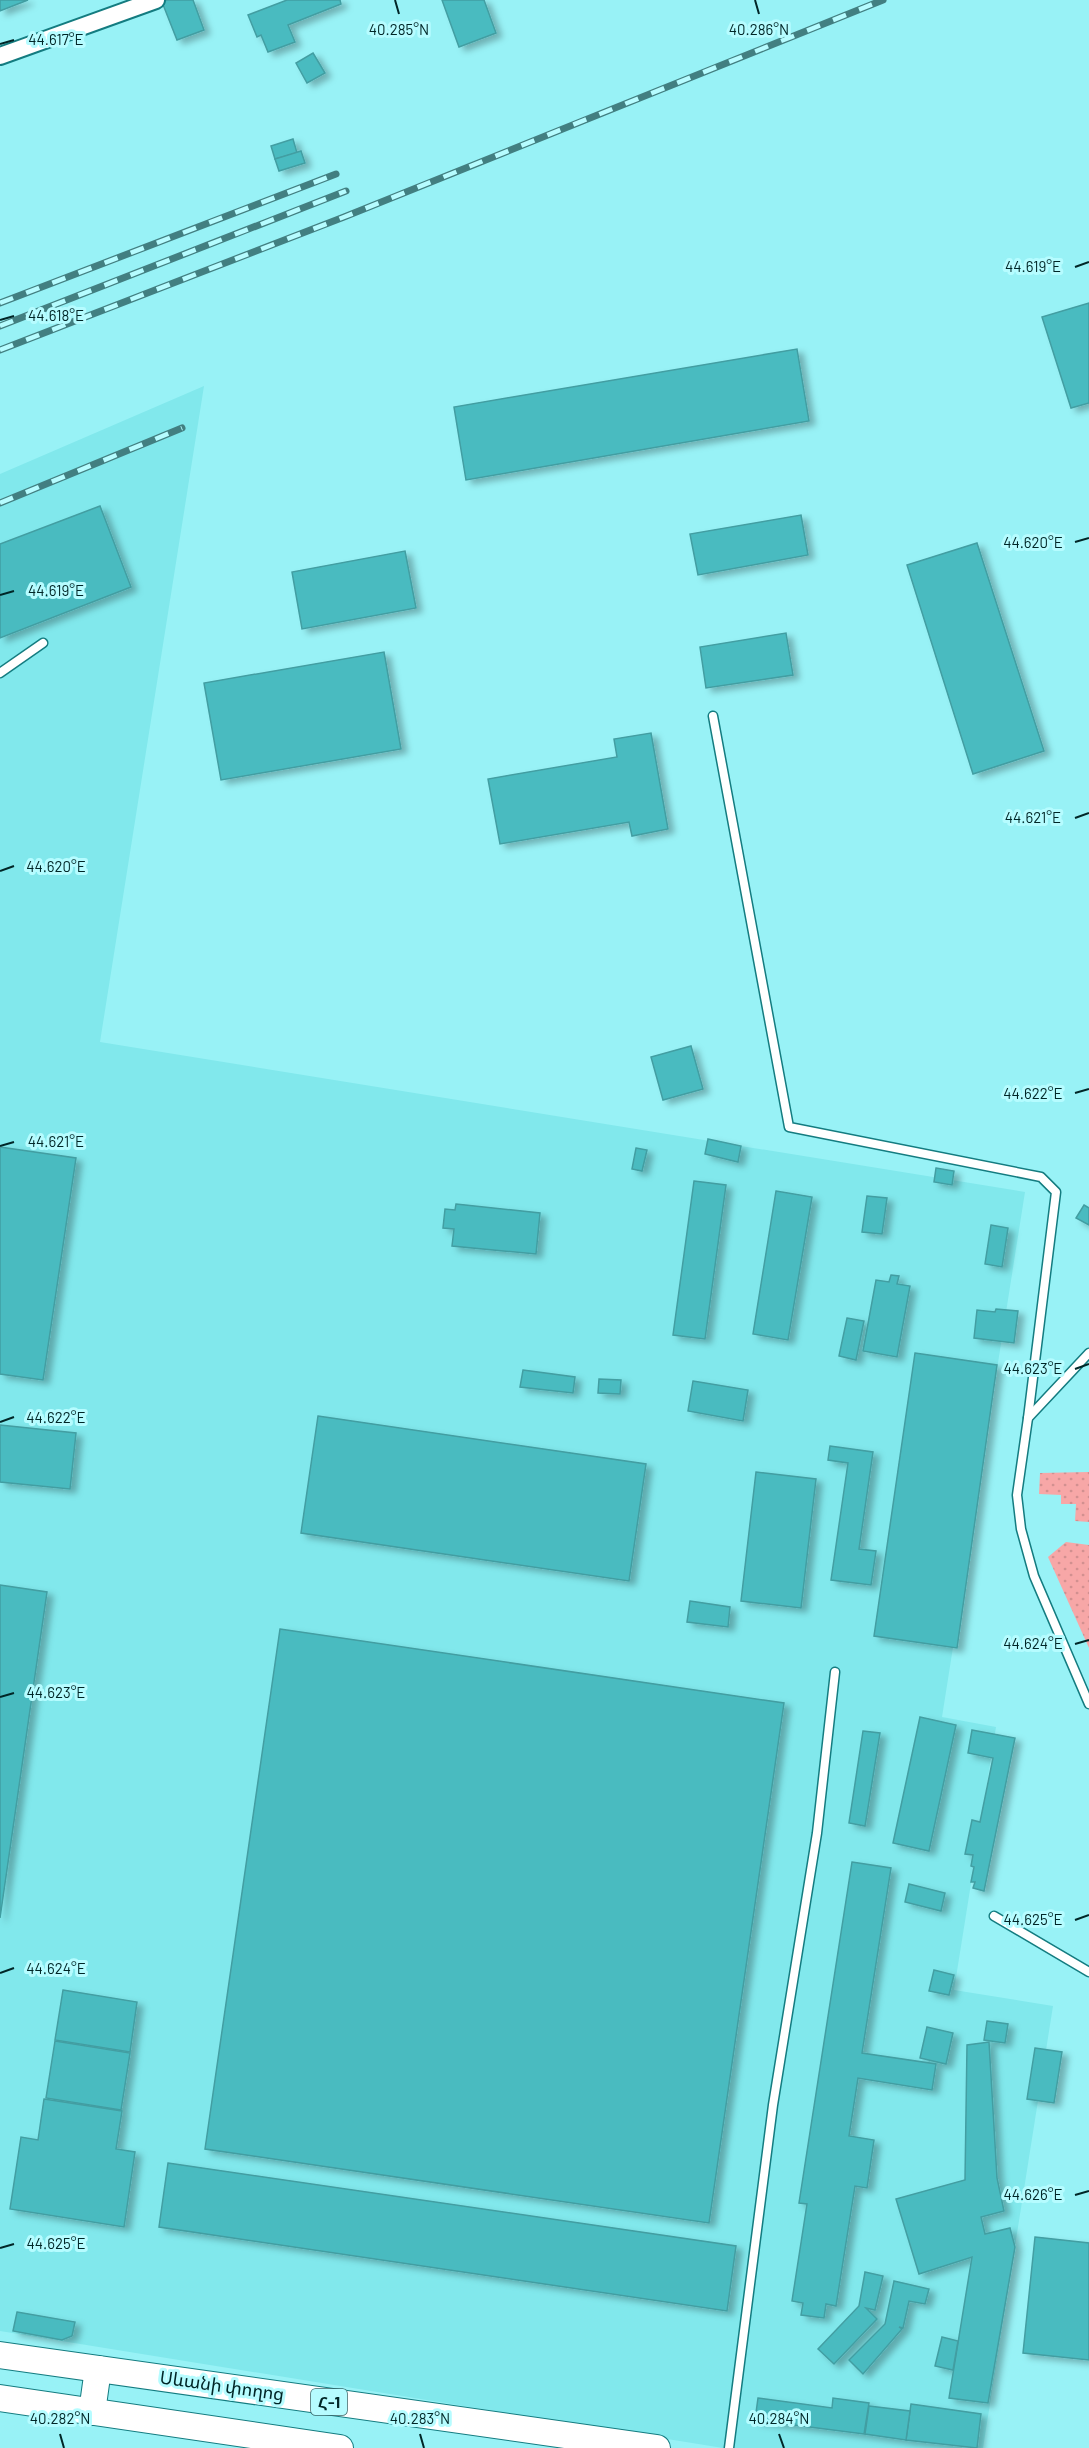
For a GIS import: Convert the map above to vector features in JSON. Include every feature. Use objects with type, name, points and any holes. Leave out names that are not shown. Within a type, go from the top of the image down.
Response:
[{"type":"main road","name":"Սևանի փողոց","points":[[0,2355],[657,2448]]},
{"type":"main road","points":[[92,2412],[98,2369]]},
{"type":"main road","points":[[0,2398],[340,2448]]},
{"type":"street","points":[[0,56],[138,4],[156,0]]},
{"type":"lane","points":[[0,673],[44,643]]},
{"type":"lane","points":[[713,716],[789,1127],[1041,1177],[1056,1192],[1017,1495],[1021,1529],[1034,1576],[1089,1704]]},
{"type":"lane","points":[[1028,1418],[1089,1353]]},
{"type":"lane","points":[[729,2448],[773,2105],[817,1833],[835,1672]]},
{"type":"lane","points":[[994,1916],[1089,1972]]},
{"type":"shaded area","points":[[204,386],[100,1042],[1025,1192],[942,1717],[996,1727],[954,1990],[1053,2006],[983,2448],[723,2448],[0,2331],[0,474]]},
{"type":"shaded area","points":[[1089,1472],[1089,1522],[1075,1521],[1076,1504],[1061,1504],[1061,1495],[1039,1494],[1040,1473]]},
{"type":"shaded area","points":[[1066,1542],[1089,1545],[1089,1648],[1048,1557]]},
{"type":"building","points":[[0,0],[28,0],[0,11]]},
{"type":"building","points":[[193,0],[204,30],[177,40],[162,2]]},
{"type":"building","points":[[287,0],[340,0],[341,4],[288,25],[295,42],[268,52],[261,35],[257,37],[248,15]]},
{"type":"building","points":[[442,0],[484,0],[496,33],[459,47]]},
{"type":"building","points":[[313,53],[325,73],[307,83],[296,63]]},
{"type":"building","points":[[293,139],[297,153],[275,159],[271,146]]},
{"type":"building","points":[[301,151],[305,163],[279,171],[275,159]]},
{"type":"building","points":[[1089,303],[1089,403],[1071,408],[1042,317]]},
{"type":"building","points":[[797,349],[809,421],[466,480],[454,407]]},
{"type":"building","points":[[100,506],[131,587],[0,638],[0,544]]},
{"type":"building","points":[[801,515],[808,555],[698,575],[690,534]]},
{"type":"building","points":[[977,543],[1044,751],[973,774],[907,565]]},
{"type":"building","points":[[405,551],[416,608],[302,629],[292,572]]},
{"type":"building","points":[[786,633],[793,675],[706,688],[700,647]]},
{"type":"building","points":[[384,652],[401,749],[221,780],[204,683]]},
{"type":"building","points":[[651,733],[668,829],[632,836],[629,822],[500,844],[488,779],[617,757],[614,739]]},
{"type":"building","points":[[691,1046],[703,1089],[663,1100],[651,1057]]},
{"type":"building","points":[[708,1139],[741,1146],[738,1162],[705,1154]]},
{"type":"building","points":[[0,1147],[76,1158],[43,1380],[0,1374]]},
{"type":"building","points":[[636,1148],[647,1150],[642,1171],[632,1169]]},
{"type":"building","points":[[936,1168],[954,1171],[952,1185],[934,1182]]},
{"type":"building","points":[[694,1181],[726,1185],[705,1339],[673,1335]]},
{"type":"building","points":[[776,1191],[812,1197],[788,1340],[753,1334]]},
{"type":"building","points":[[867,1196],[887,1198],[882,1234],[862,1232]]},
{"type":"building","points":[[456,1204],[540,1213],[536,1254],[452,1246],[454,1229],[443,1228],[445,1209],[455,1210]]},
{"type":"building","points":[[1084,1205],[1089,1208],[1089,1225],[1076,1218]]},
{"type":"building","points":[[991,1225],[1008,1228],[1002,1267],[985,1264]]},
{"type":"building","points":[[891,1275],[899,1276],[897,1284],[910,1286],[897,1357],[863,1351],[876,1280],[889,1282]]},
{"type":"building","points":[[996,1309],[1018,1311],[1014,1343],[974,1338],[977,1310],[995,1312]]},
{"type":"building","points":[[847,1318],[864,1321],[856,1360],[839,1356]]},
{"type":"building","points":[[915,1353],[997,1365],[957,1648],[874,1636]]},
{"type":"building","points":[[523,1370],[575,1377],[573,1393],[520,1387]]},
{"type":"building","points":[[599,1379],[621,1380],[620,1394],[598,1393]]},
{"type":"building","points":[[693,1381],[748,1390],[743,1421],[688,1411]]},
{"type":"building","points":[[318,1416],[646,1464],[629,1581],[301,1533]]},
{"type":"building","points":[[0,1425],[76,1433],[70,1489],[0,1482]]},
{"type":"building","points":[[830,1446],[873,1452],[859,1549],[876,1551],[871,1585],[831,1580],[848,1463],[828,1460]]},
{"type":"building","points":[[756,1472],[816,1479],[801,1608],[741,1601]]},
{"type":"building","points":[[0,1585],[47,1592],[0,1918]]},
{"type":"building","points":[[690,1601],[730,1607],[728,1627],[687,1622]]},
{"type":"building","points":[[280,1629],[784,1703],[709,2223],[205,2149]]},
{"type":"building","points":[[920,1717],[956,1725],[929,1851],[893,1843]]},
{"type":"building","points":[[972,1730],[1015,1738],[984,1891],[973,1888],[975,1882],[971,1882],[974,1867],[971,1866],[973,1855],[965,1854],[972,1820],[980,1822],[993,1758],[968,1753]]},
{"type":"building","points":[[863,1731],[880,1733],[865,1826],[849,1823]]},
{"type":"building","points":[[852,1862],[891,1868],[862,2053],[936,2064],[932,2090],[858,2078],[849,2136],[874,2140],[867,2188],[855,2186],[836,2306],[826,2304],[824,2318],[801,2315],[803,2303],[792,2301],[807,2204],[799,2203]]},
{"type":"building","points":[[909,1884],[945,1893],[941,1911],[905,1902]]},
{"type":"building","points":[[934,1970],[954,1975],[949,1995],[929,1991]]},
{"type":"building","points":[[63,1990],[137,2002],[130,2052],[55,2040]]},
{"type":"building","points":[[987,2021],[1008,2024],[1005,2043],[984,2040]]},
{"type":"building","points":[[927,2027],[953,2033],[946,2064],[920,2058]]},
{"type":"building","points":[[55,2041],[130,2053],[121,2110],[46,2098]]},
{"type":"building","points":[[989,2042],[997,2178],[1004,2211],[981,2217],[985,2234],[1010,2228],[1015,2247],[988,2403],[949,2398],[972,2257],[919,2274],[896,2199],[965,2180],[967,2045]]},
{"type":"building","points":[[1035,2048],[1062,2052],[1054,2103],[1027,2099]]},
{"type":"building","points":[[44,2099],[122,2111],[116,2149],[135,2152],[124,2227],[10,2209],[21,2137],[38,2140]]},
{"type":"building","points":[[168,2163],[736,2246],[727,2311],[159,2227]]},
{"type":"building","points":[[1035,2237],[1089,2243],[1089,2360],[1023,2353]]},
{"type":"building","points":[[865,2272],[883,2276],[875,2310],[866,2308],[877,2319],[834,2364],[818,2349],[859,2306]]},
{"type":"building","points":[[894,2281],[929,2289],[925,2304],[909,2301],[903,2328],[899,2327],[902,2329],[863,2374],[849,2360],[885,2324]]},
{"type":"building","points":[[17,2312],[75,2322],[72,2336],[62,2340],[13,2331]]},
{"type":"building","points":[[942,2337],[958,2341],[953,2370],[935,2366]]},
{"type":"building","points":[[758,2398],[832,2408],[833,2398],[869,2403],[864,2434],[755,2420]]},
{"type":"building","points":[[911,2404],[981,2414],[977,2448],[906,2440]]},
{"type":"building","points":[[869,2406],[910,2411],[906,2440],[865,2434]]},
{"type":"railway","points":[[0,350],[344,217],[883,0]]},
{"type":"railway","points":[[0,303],[336,174]]},
{"type":"railway","points":[[0,326],[346,191]]},
{"type":"railway","points":[[0,503],[182,428]]}]
